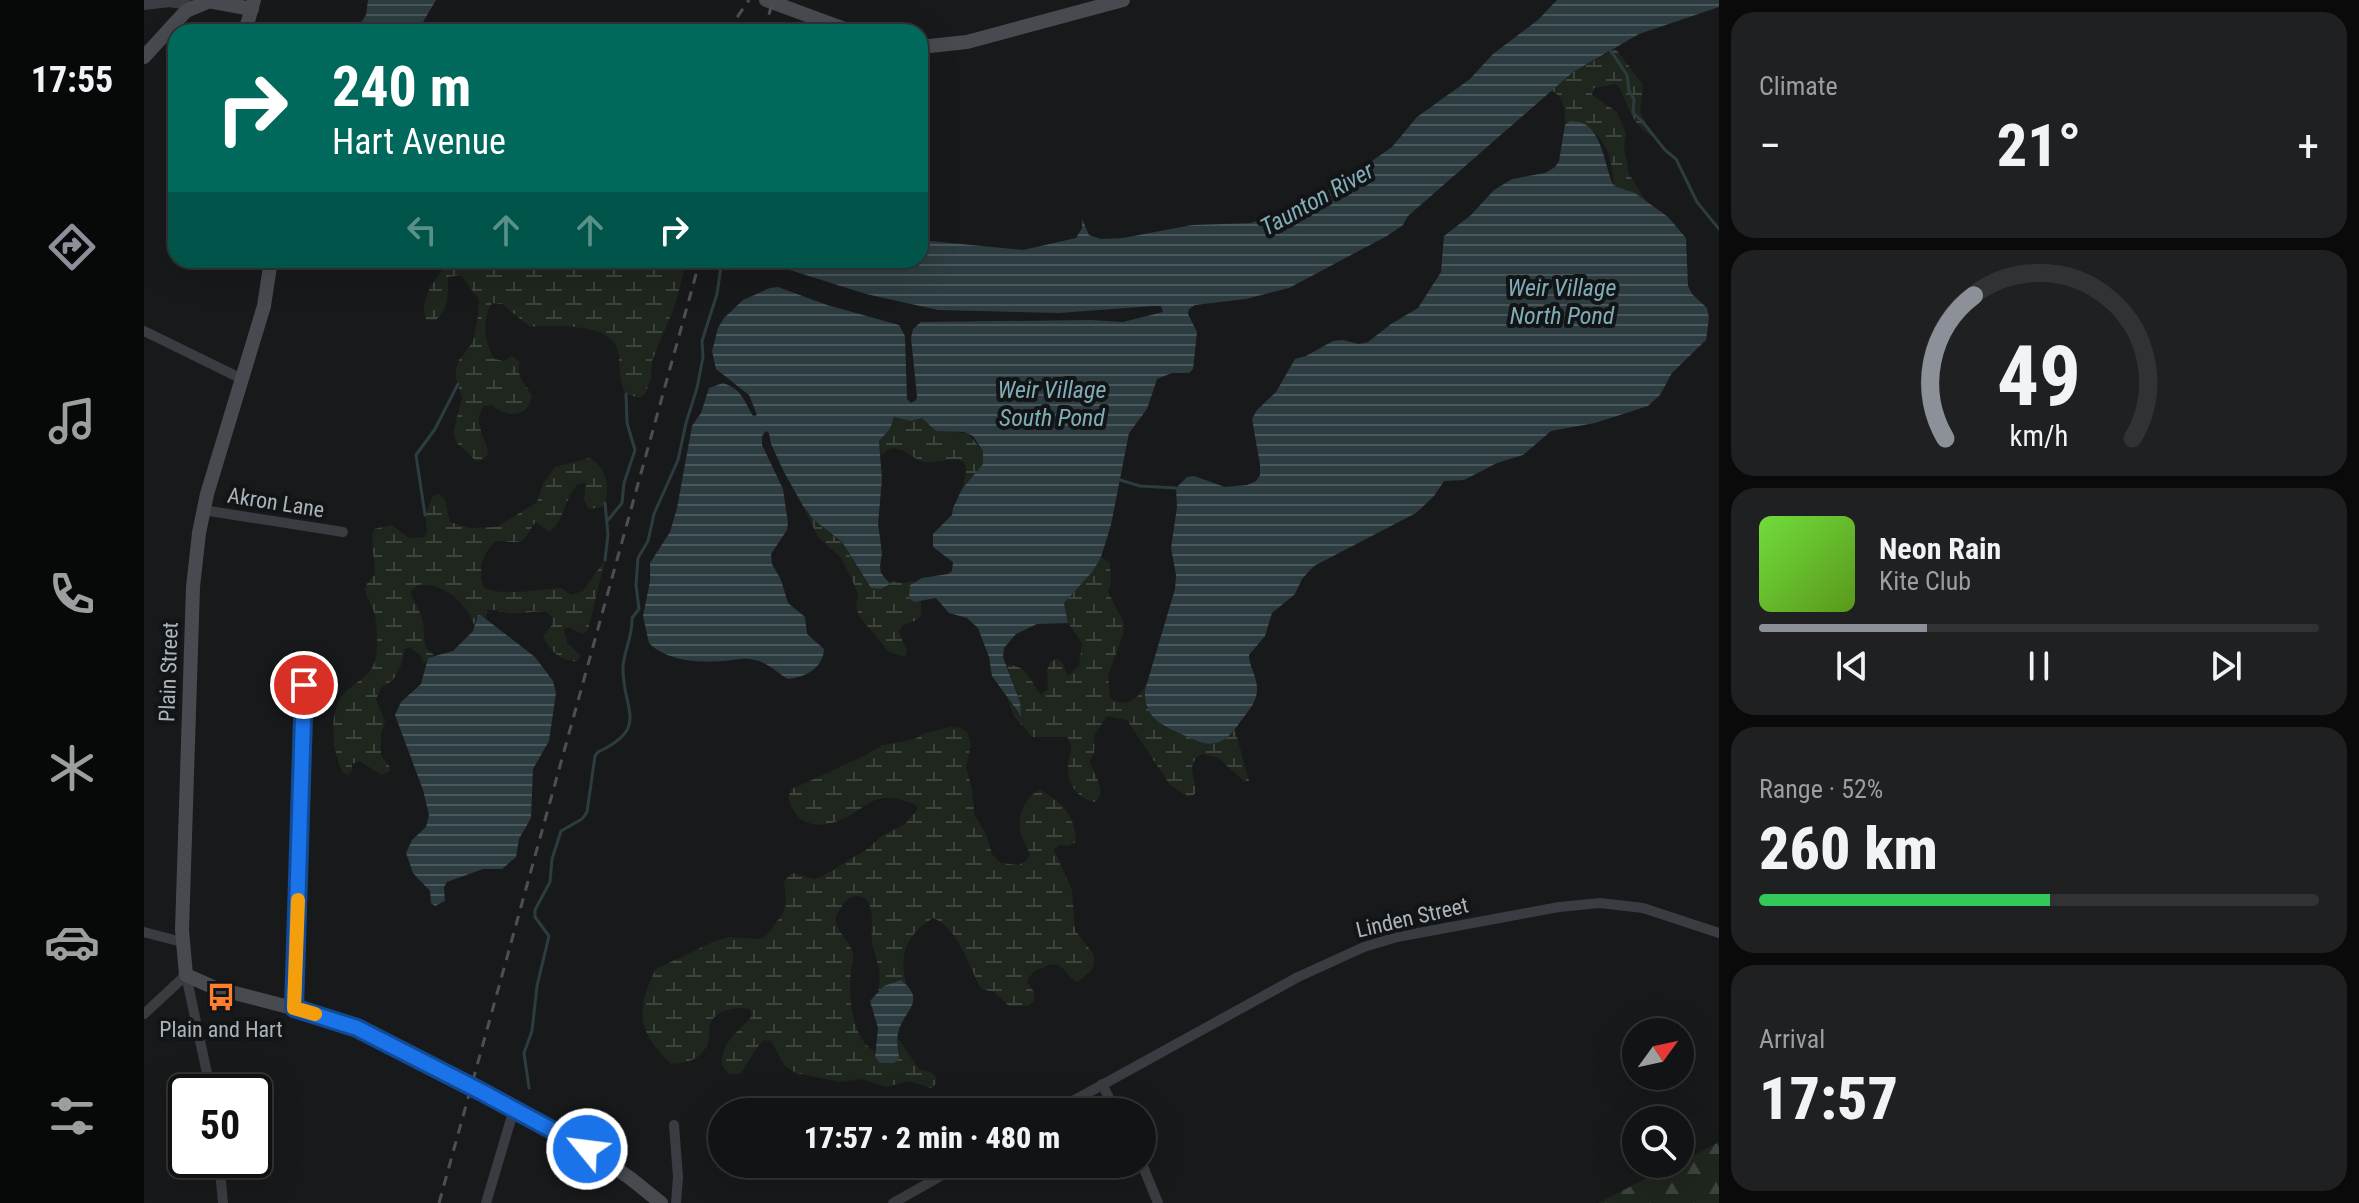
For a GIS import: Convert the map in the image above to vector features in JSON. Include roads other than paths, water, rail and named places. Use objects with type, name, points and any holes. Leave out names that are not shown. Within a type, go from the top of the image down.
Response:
[{"type":"main road","points":[[766,0],[831,24]]},
{"type":"main road","points":[[928,46],[964,43],[1123,0]]},
{"type":"main road","points":[[174,24],[205,2],[253,4],[247,24]]},
{"type":"main road","points":[[144,57],[168,30]]},
{"type":"main road","name":"Plain Street","points":[[186,975],[182,942],[193,587],[203,510],[266,298],[270,268]]},
{"type":"main road","points":[[186,975],[215,988],[357,1028],[514,1109],[602,1159],[661,1203]]},
{"type":"street","points":[[144,5],[205,2]]},
{"type":"street","points":[[144,331],[242,379]]},
{"type":"street","name":"Akron Lane","points":[[203,510],[343,532]]},
{"type":"street","points":[[294,1008],[304,685]]},
{"type":"street","name":"Linden Street","points":[[1078,1098],[1298,977],[1357,950],[1397,937],[1559,907],[1600,903],[1643,908],[1719,933]]},
{"type":"street","points":[[144,932],[182,942]]},
{"type":"street","points":[[144,1014],[186,975]]},
{"type":"street","name":"Plain Street","points":[[186,975],[207,1074]]},
{"type":"street","points":[[1102,1084],[1109,1098]]},
{"type":"street","points":[[486,1203],[514,1109]]},
{"type":"street","points":[[674,1125],[678,1177],[676,1203]]},
{"type":"street","points":[[221,1178],[223,1203]]},
{"type":"street","points":[[893,1203],[937,1178]]},
{"type":"street","points":[[1148,1178],[1158,1203]]},
{"type":"water","points":[[368,0],[436,0],[422,24],[360,24],[366,15]]},
{"type":"water","name":"Weir Village South Pond","points":[[1557,0],[1719,0],[1719,7],[1639,34],[1573,72],[1387,236],[1289,288],[1246,299],[1195,305],[1189,309],[1188,314],[1197,332],[1193,369],[1189,373],[1172,373],[1157,379],[1147,409],[1129,433],[1111,525],[1101,557],[1093,571],[1064,603],[1068,623],[1037,624],[1016,634],[1004,648],[1003,657],[1020,702],[1021,716],[992,676],[989,657],[978,628],[967,618],[949,613],[936,598],[914,602],[909,598],[910,585],[922,578],[952,571],[953,562],[933,547],[933,534],[952,515],[962,489],[983,464],[983,451],[973,436],[964,432],[936,431],[922,418],[911,421],[894,417],[890,429],[879,441],[882,479],[878,524],[882,553],[880,567],[890,584],[881,589],[871,588],[842,542],[814,520],[803,506],[784,472],[769,433],[766,431],[762,436],[762,445],[783,489],[788,523],[787,530],[771,554],[772,564],[788,603],[805,617],[807,634],[824,649],[817,666],[801,676],[788,679],[760,661],[683,660],[664,654],[649,643],[643,616],[650,563],[670,532],[692,426],[701,413],[709,388],[723,383],[729,386],[742,396],[753,416],[757,415],[749,395],[716,369],[712,351],[724,318],[743,300],[778,287],[827,305],[899,325],[905,336],[907,399],[911,403],[917,396],[911,338],[913,329],[921,322],[1123,322],[1163,312],[1161,306],[1059,313],[938,310],[866,294],[783,268],[928,268],[928,241],[1023,250],[1076,238],[1082,228],[1082,219],[1089,235],[1101,239],[1192,225],[1251,223],[1291,209],[1312,194],[1332,189],[1392,147],[1417,117],[1470,79],[1493,54],[1538,20]]},
{"type":"water","name":"Weir Village North Pond","points":[[1570,121],[1581,122],[1596,135],[1614,186],[1635,193],[1668,217],[1686,238],[1688,286],[1707,308],[1706,340],[1672,373],[1660,395],[1648,406],[1595,423],[1551,431],[1523,455],[1497,463],[1464,480],[1444,481],[1416,513],[1314,566],[1302,579],[1295,594],[1272,613],[1265,636],[1249,655],[1257,686],[1255,699],[1238,726],[1224,739],[1212,744],[1204,743],[1163,725],[1151,715],[1145,690],[1175,589],[1171,548],[1177,507],[1176,488],[1187,477],[1194,476],[1225,487],[1256,481],[1260,475],[1260,465],[1252,419],[1276,392],[1295,359],[1333,341],[1368,342],[1418,308],[1441,272],[1444,236],[1471,215],[1494,190],[1512,179],[1545,173],[1555,167],[1559,161],[1565,125]]},
{"type":"water","points":[[478,615],[535,657],[553,681],[556,693],[549,741],[533,769],[531,818],[519,839],[516,857],[502,869],[483,869],[447,882],[444,887],[445,901],[435,906],[431,903],[430,891],[413,873],[406,853],[412,840],[426,827],[429,815],[395,715],[401,702],[421,684],[428,658],[453,651],[473,631]]},
{"type":"water","points":[[901,980],[913,994],[913,1000],[898,1033],[899,1059],[894,1063],[880,1063],[875,1057],[878,1028],[870,1001],[884,986]]},
{"type":"waterway","points":[[1609,48],[1627,75],[1629,91],[1634,99],[1633,113],[1676,159],[1697,202],[1719,229]]},
{"type":"waterway","points":[[529,1088],[524,1053],[532,1031],[537,986],[549,936],[535,917],[535,910],[550,882],[552,859],[561,831],[582,819],[587,812],[595,756],[624,734],[629,725],[623,667],[632,618],[639,609],[636,585],[638,558],[648,541],[654,514],[678,460],[697,388],[703,357],[702,341],[717,294],[721,268]]},
{"type":"waterway","points":[[425,515],[416,455],[435,429],[458,384]]},
{"type":"waterway","points":[[608,520],[622,503],[624,483],[635,450],[627,423],[626,394]]},
{"type":"waterway","points":[[1120,480],[1140,486],[1176,488]]},
{"type":"waterway","points":[[605,503],[608,535],[605,560]]},
{"type":"railway","points":[[732,24],[749,0]]},
{"type":"railway","points":[[766,24],[773,0]]},
{"type":"railway","points":[[439,1203],[698,268]]},
{"type":"place","name":"Plain and Hart","points":[[221,997]]},
{"type":"water label","name":"Taunton River","points":[[1317,199]]}]
